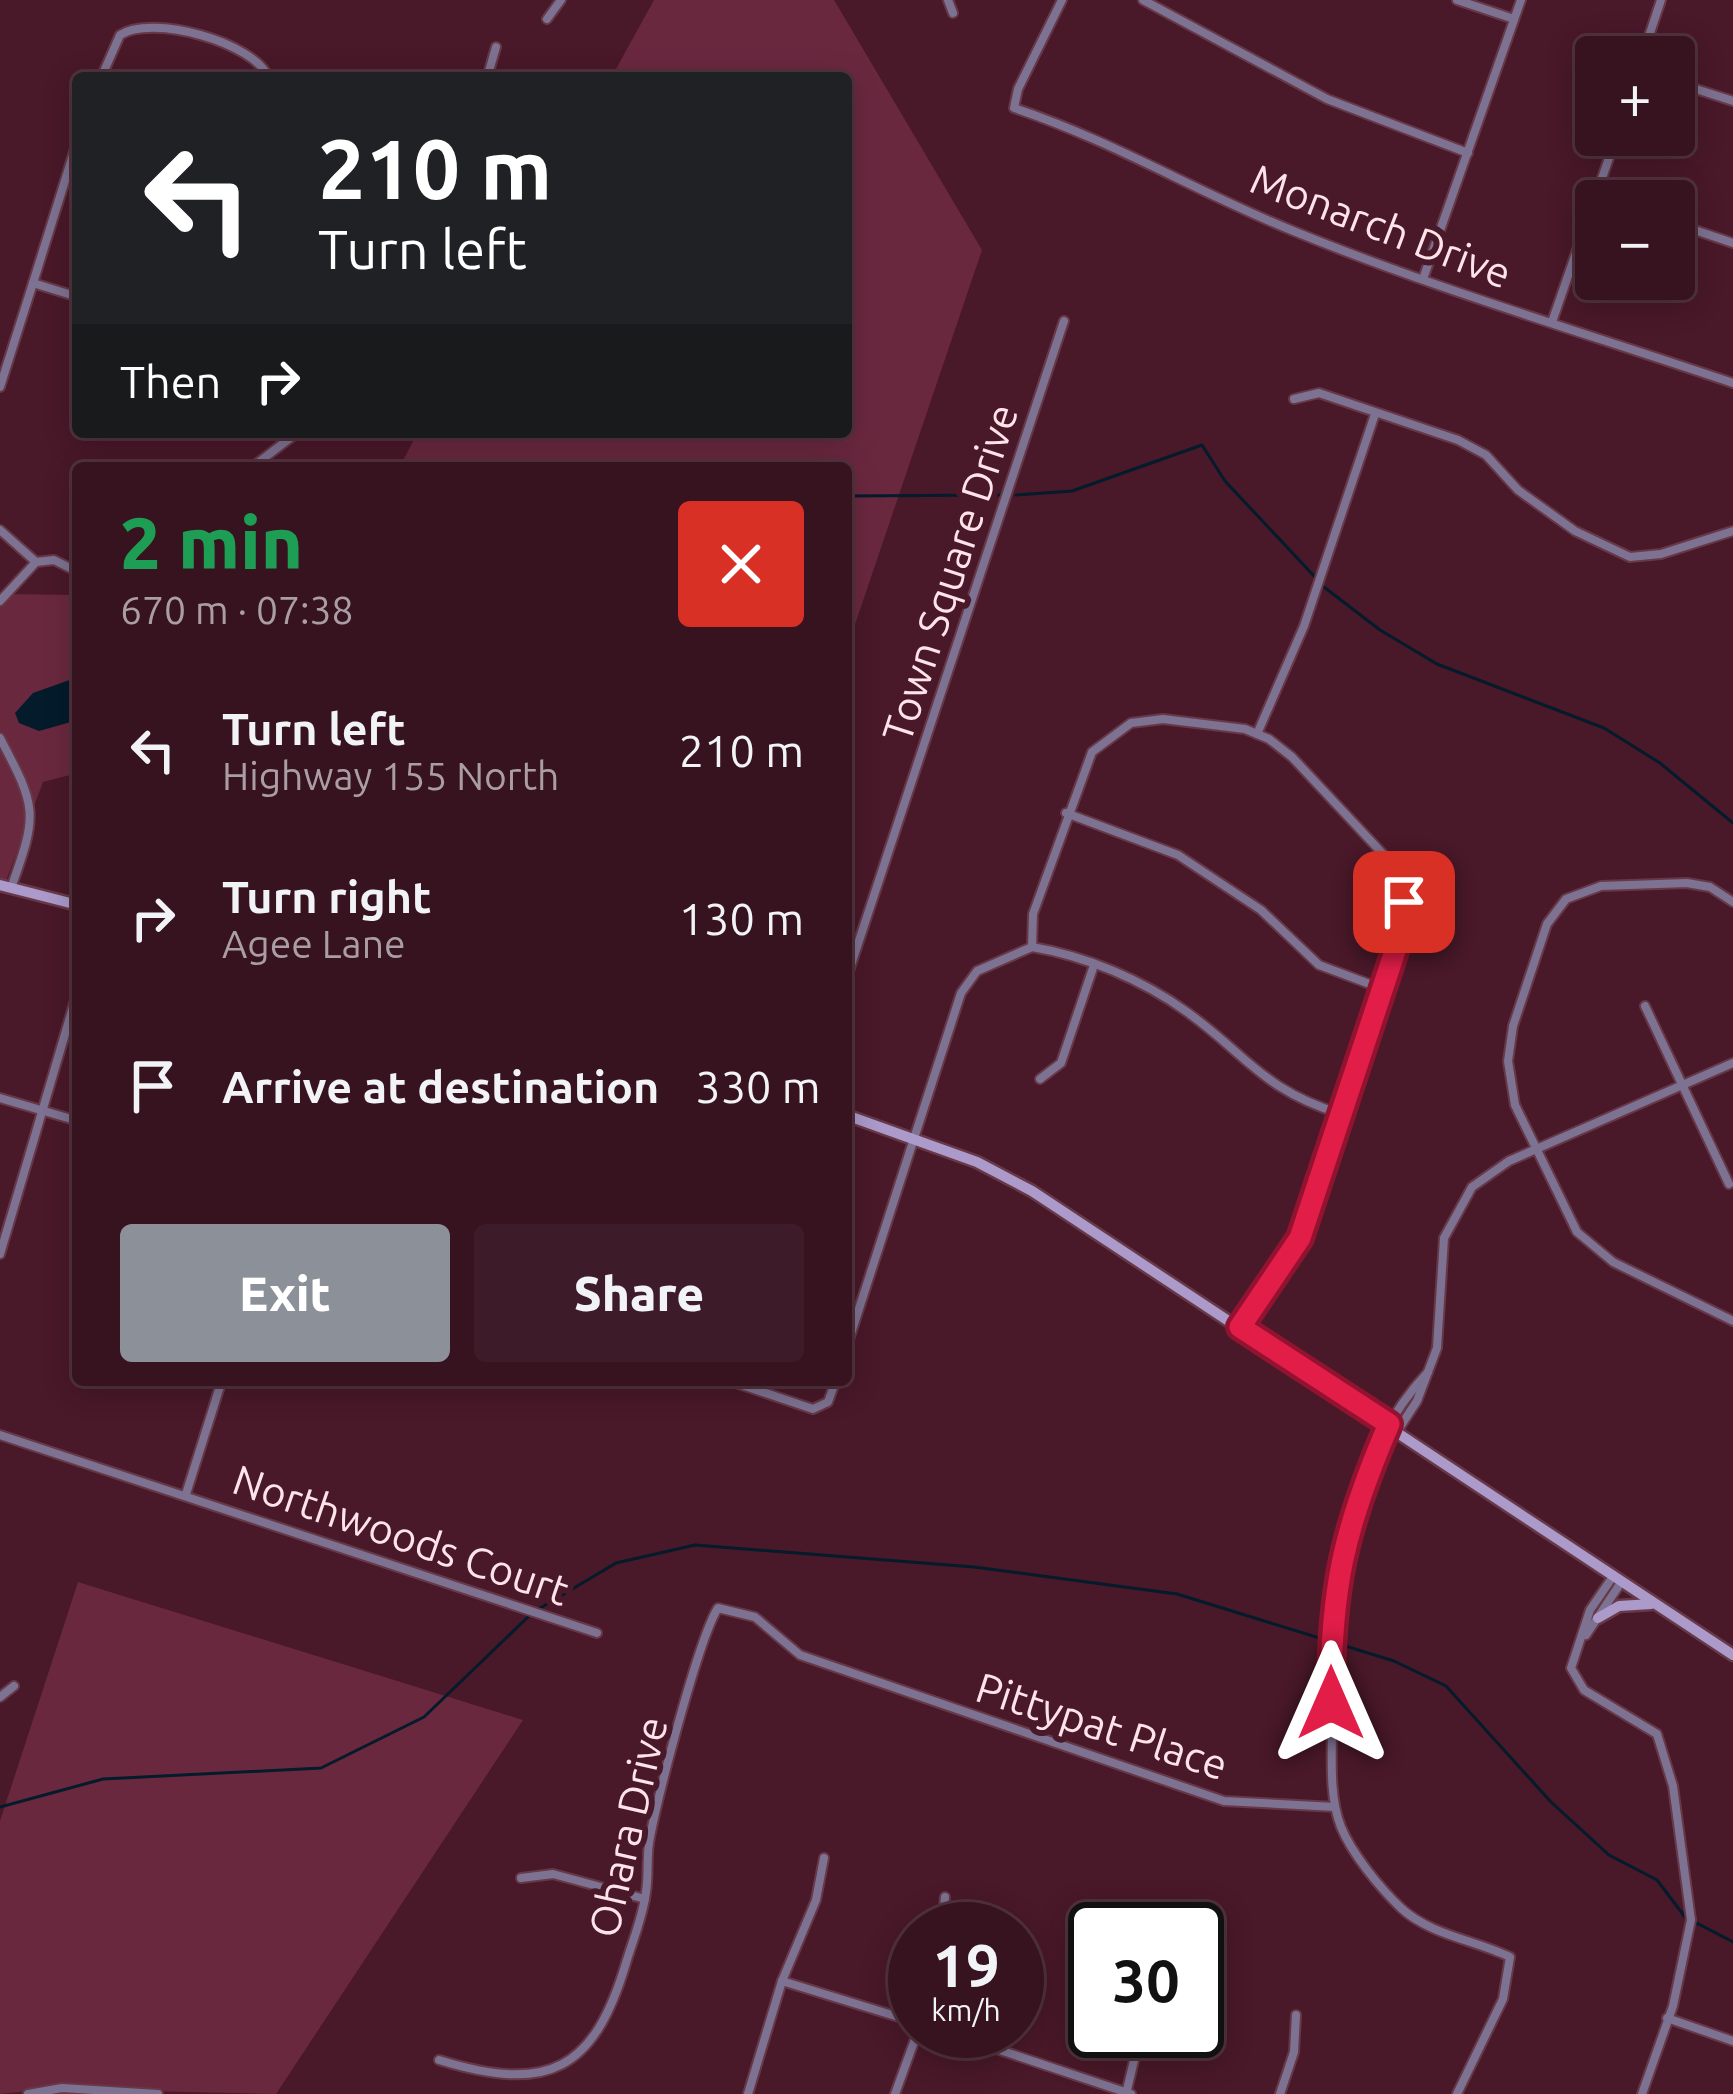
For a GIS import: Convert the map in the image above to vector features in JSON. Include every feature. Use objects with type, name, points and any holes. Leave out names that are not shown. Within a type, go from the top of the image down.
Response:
[{"type":"main road","points":[[5,887],[72,904]]},
{"type":"main road","points":[[852,1116],[1014,1180],[1733,1655]]},
{"type":"main road","points":[[1598,1618],[1630,1603],[1659,1605]]},
{"type":"street","points":[[547,19],[561,0]]},
{"type":"street","points":[[948,0],[953,14]]},
{"type":"street","name":"Monarch Drive","points":[[1062,0],[1018,89],[1014,108],[1089,133],[1286,228],[1733,382]]},
{"type":"street","points":[[1144,0],[1327,99],[1468,154]]},
{"type":"street","points":[[1457,0],[1514,20]]},
{"type":"street","points":[[1423,279],[1521,0]]},
{"type":"street","points":[[1649,36],[1661,0]]},
{"type":"street","points":[[104,72],[120,35],[146,24],[233,49],[258,62],[265,72]]},
{"type":"street","points":[[489,72],[496,47]]},
{"type":"street","points":[[1695,89],[1733,101]]},
{"type":"street","points":[[0,387],[72,158]]},
{"type":"street","points":[[1695,230],[1733,242]]},
{"type":"street","points":[[1552,322],[1575,265]]},
{"type":"street","points":[[33,283],[72,295]]},
{"type":"street","name":"Town Square Drive","points":[[852,962],[1064,321]]},
{"type":"street","points":[[1294,399],[1319,394],[1486,454],[1518,490],[1608,550],[1630,557],[1661,554],[1733,531]]},
{"type":"street","points":[[1257,734],[1304,626],[1375,414]]},
{"type":"street","points":[[259,462],[290,438]]},
{"type":"street","points":[[0,530],[36,562]]},
{"type":"street","points":[[0,601],[36,562],[54,560],[72,569]]},
{"type":"street","points":[[1032,947],[1033,914],[1092,752],[1132,723],[1208,722],[1257,734],[1292,757],[1396,876],[1404,902],[1402,930],[1300,1238],[1240,1327]]},
{"type":"street","points":[[0,737],[29,792],[33,824],[5,887]]},
{"type":"street","points":[[1066,813],[1178,855],[1261,910],[1319,965],[1383,989]]},
{"type":"street","points":[[1733,902],[1694,884],[1601,886],[1581,891],[1556,910],[1513,1026],[1508,1061],[1515,1105],[1534,1150],[1561,1208],[1589,1245],[1733,1321]]},
{"type":"street","points":[[852,1329],[910,1139],[961,993],[977,971],[1032,947],[1094,965],[1151,989],[1191,1015],[1278,1089],[1341,1114]]},
{"type":"street","points":[[1040,1079],[1061,1063],[1094,965]]},
{"type":"street","points":[[1645,1006],[1729,1184]]},
{"type":"street","points":[[0,1254],[72,1012]]},
{"type":"street","points":[[1457,2094],[1503,1999],[1510,1957],[1432,1927],[1402,1909],[1342,1830],[1335,1807],[1332,1606],[1348,1527],[1394,1427],[1428,1372],[1441,1333],[1440,1257],[1451,1218],[1485,1175],[1733,1063]]},
{"type":"street","points":[[0,1098],[72,1119]]},
{"type":"street","points":[[186,1494],[221,1386]]},
{"type":"street","points":[[745,1386],[813,1409],[828,1402],[834,1386]]},
{"type":"street","name":"Northwoods Court","points":[[0,1435],[597,1633]]},
{"type":"street","points":[[1581,1641],[1618,1578]]},
{"type":"street","points":[[1618,1578],[1590,1610],[1571,1668],[1576,1681],[1658,1734],[1673,1786],[1691,1920],[1642,2094]]},
{"type":"street","name":"Ohara Drive","points":[[440,2060],[479,2078],[513,2084],[551,2072],[589,2051],[605,2026],[645,1899],[650,1838],[718,1608],[755,1617],[800,1655],[854,1675]]},
{"type":"street","name":"Pittypat Place","points":[[854,1675],[1224,1801],[1335,1807]]},
{"type":"street","points":[[0,1697],[14,1686]]},
{"type":"street","points":[[748,2094],[782,1981],[816,1900],[824,1858]]},
{"type":"street","points":[[521,1878],[554,1874],[645,1899]]},
{"type":"street","points":[[945,1897],[945,1902]]},
{"type":"street","points":[[782,1981],[888,2014]]},
{"type":"street","points":[[1280,2094],[1294,2053],[1296,2015]]},
{"type":"street","points":[[1667,2018],[1733,2041]]},
{"type":"street","points":[[895,2094],[908,2058]]},
{"type":"street","points":[[1022,2058],[1128,2094],[1135,2058]]},
{"type":"street","points":[[28,2094],[62,2088],[158,2094]]},
{"type":"shaded area","points":[[654,0],[834,0],[982,250],[852,633],[852,462],[402,462],[415,438],[852,438],[852,72],[614,72]]},
{"type":"shaded area","points":[[0,594],[72,595],[72,775],[43,782],[6,881],[0,879]]},
{"type":"shaded area","points":[[78,1582],[523,1720],[276,2094],[48,2089],[0,2094],[0,1821]]},
{"type":"water","points":[[72,679],[72,722],[39,731],[19,723],[15,713],[33,693]]},
{"type":"waterway","points":[[1016,495],[1072,491],[1202,445],[1225,481],[1314,576]]},
{"type":"waterway","points":[[852,496],[1000,495]]},
{"type":"waterway","points":[[1324,587],[1380,630],[1437,664],[1604,728],[1660,763],[1733,823]]},
{"type":"waterway","points":[[537,1610],[616,1563],[695,1545],[974,1567],[1177,1594],[1394,1661],[1446,1686],[1551,1802],[1609,1855],[1657,1880],[1685,1917],[1733,1942]]},
{"type":"waterway","points":[[0,1807],[103,1779],[321,1768],[424,1717],[529,1616]]},
{"type":"route","points":[[1331,1703],[1336,1572],[1354,1510],[1389,1424],[1240,1327],[1300,1238],[1402,930],[1404,902]]}]
